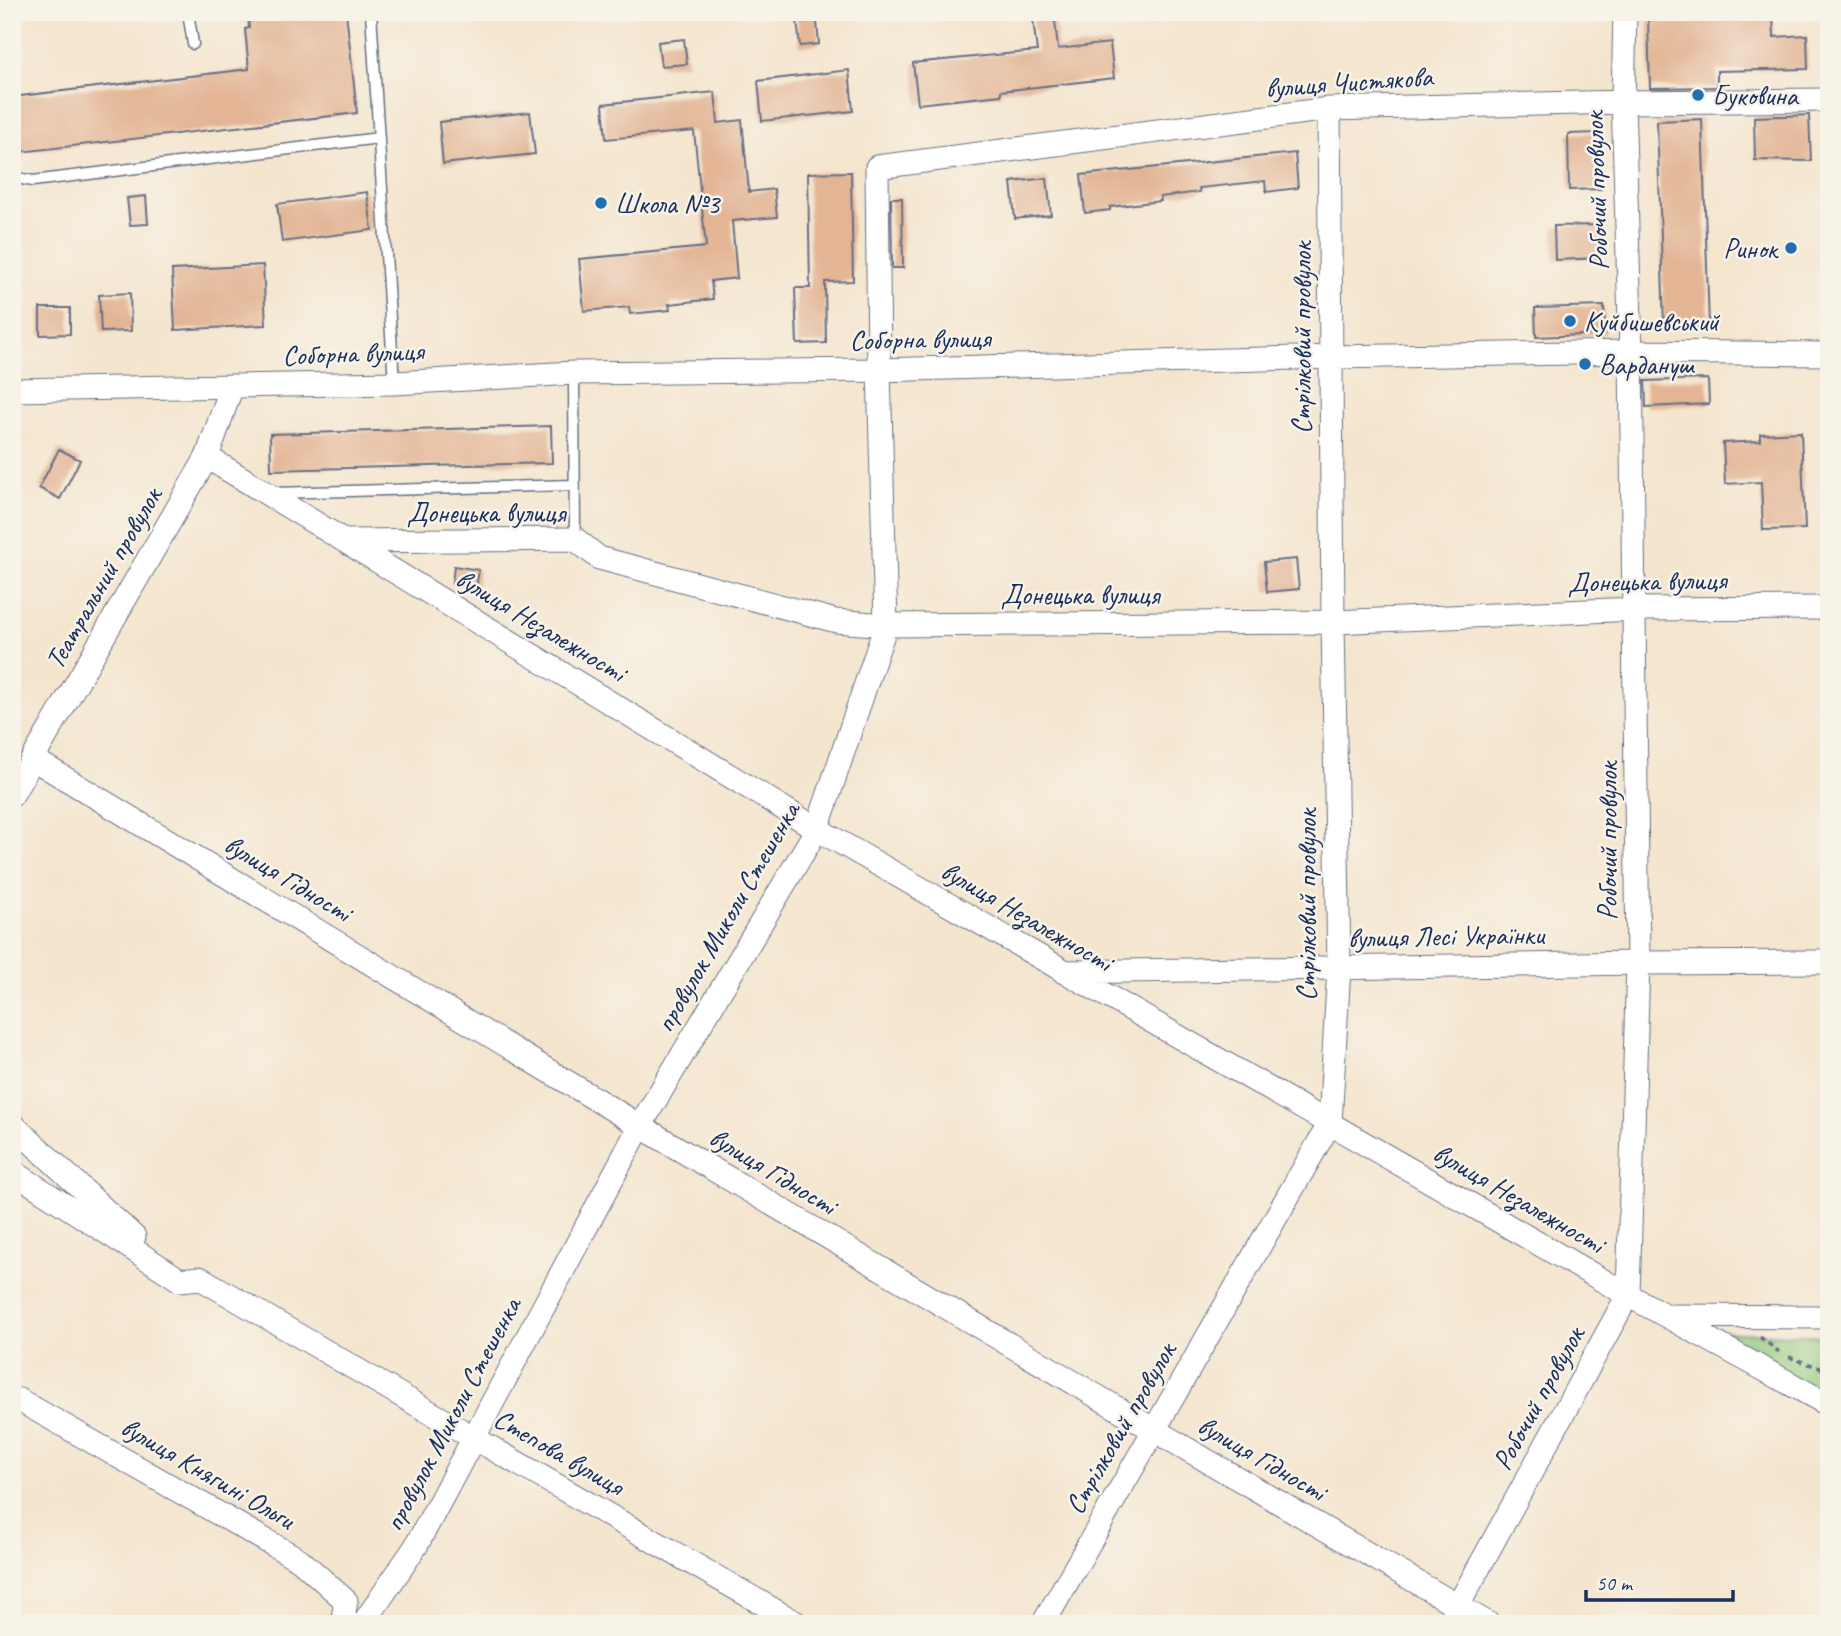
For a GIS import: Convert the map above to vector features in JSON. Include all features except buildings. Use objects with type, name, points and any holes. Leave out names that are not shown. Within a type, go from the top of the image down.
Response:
[{"type":"street","name":"Робочий провулок","points":[[1453,1615],[1628,1295],[1638,963],[1631,352],[1623,102],[1625,12]]},
{"type":"street","name":"вулиця Чистякова","points":[[877,167],[1329,109],[1829,100]]},
{"type":"street","name":"Стрілковий провулок","points":[[1043,1624],[1330,1123],[1339,967],[1329,109]]},
{"type":"street","name":"провулок Миколи Стешенка","points":[[363,1624],[416,1546],[640,1126],[817,829],[886,625],[878,370],[877,167]]},
{"type":"street","name":"Соборна вулиця","points":[[12,390],[394,383],[574,373],[878,370],[1331,357],[1631,352],[1829,354]]},
{"type":"street","name":"Театральний провулок","points":[[12,795],[208,457],[232,386]]},
{"type":"street","name":"вулиця Незалежності","points":[[208,457],[817,829],[1628,1295],[1829,1405]]},
{"type":"street","name":"Донецька вулиця","points":[[347,541],[575,539],[598,558],[836,621],[886,625],[1333,622],[1635,609],[1829,608]]},
{"type":"street","name":"вулиця Гідності","points":[[33,759],[640,1126],[1154,1430],[1453,1615],[1489,1624]]},
{"type":"street","name":"вулиця Лесі Українки","points":[[1064,972],[1829,962]]},
{"type":"street","points":[[12,1124],[180,1280]]},
{"type":"street","name":"Степова вулиця","points":[[12,1171],[180,1280],[200,1278],[798,1624]]},
{"type":"street","points":[[1666,1316],[1829,1317]]},
{"type":"street","name":"вулиця Княгині Ольги","points":[[12,1399],[19,1400],[300,1560],[346,1601],[342,1624]]},
{"type":"lane","points":[[188,12],[193,44]]},
{"type":"lane","points":[[371,12],[394,383]]},
{"type":"lane","points":[[12,177],[33,181],[379,138]]},
{"type":"lane","points":[[574,373],[575,539]]},
{"type":"lane","points":[[267,493],[574,485]]},
{"type":"path","points":[[12,347],[12,371]]},
{"type":"path","points":[[1734,1316],[1783,1355],[1829,1371]]},
{"type":"green space","points":[[1711,1332],[1829,1336],[1829,1401]]},
{"type":"place","name":"Буковина","points":[[1698,95]]},
{"type":"place","name":"Школа №3","points":[[601,203]]},
{"type":"place","name":"Ринок","points":[[1791,248]]},
{"type":"place","name":"Куйбишевський","points":[[1570,321]]},
{"type":"place","name":"Вардануш","points":[[1585,364]]}]
